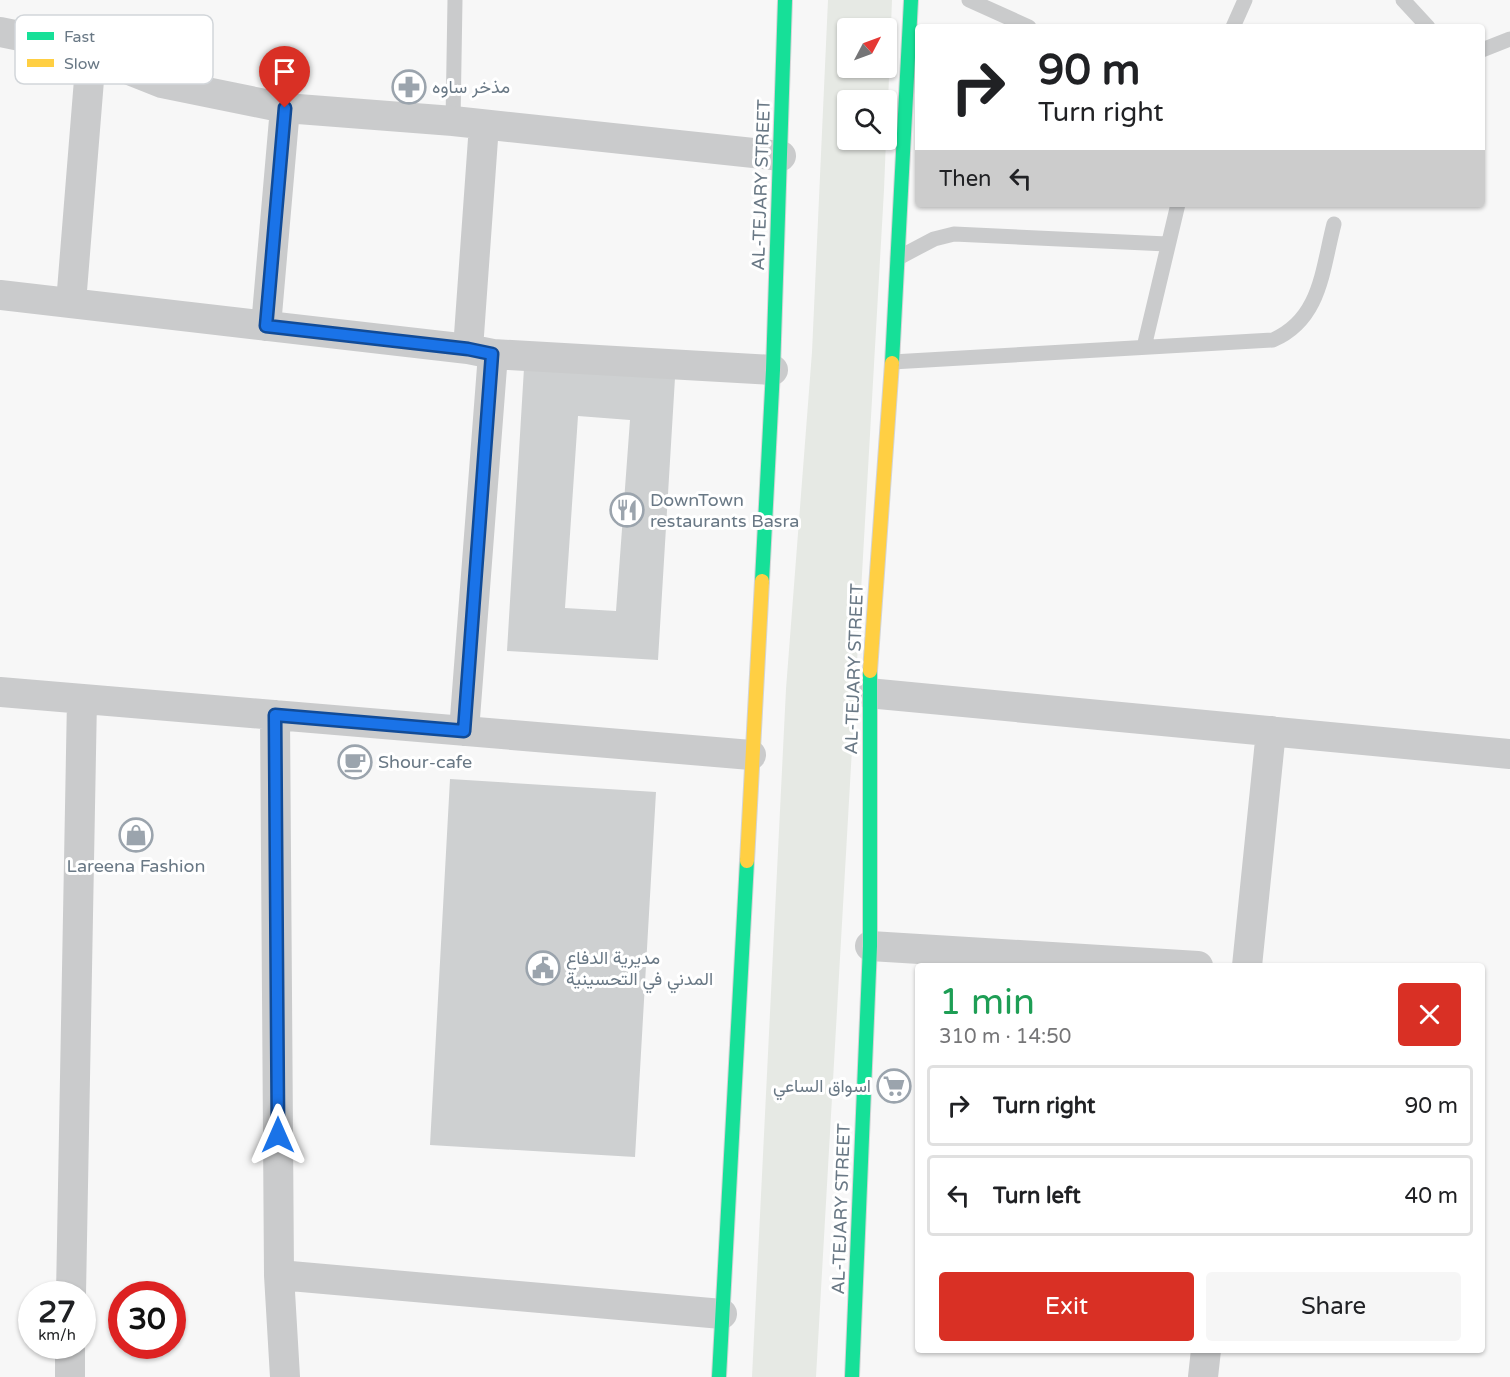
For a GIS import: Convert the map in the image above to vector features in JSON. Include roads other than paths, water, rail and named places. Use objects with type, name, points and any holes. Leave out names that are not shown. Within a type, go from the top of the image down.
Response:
[{"type":"main road","name":"AL-TEJARY STREET","points":[[718,1377],[773,370],[785,0]]},
{"type":"main road","name":"AL-TEJARY STREET","points":[[852,1377],[870,946],[867,693],[898,258],[913,87],[911,0]]},
{"type":"street","points":[[0,32],[15,35]]},
{"type":"street","points":[[71,303],[89,84]]},
{"type":"street","points":[[167,84],[285,108],[453,121],[781,156]]},
{"type":"street","points":[[266,326],[285,108]]},
{"type":"street","points":[[464,731],[480,351],[484,125]]},
{"type":"street","points":[[0,295],[480,351],[773,370]]},
{"type":"street","points":[[0,692],[751,755]]},
{"type":"street","points":[[867,693],[1510,754]]},
{"type":"street","points":[[71,1281],[81,699]]},
{"type":"street","points":[[275,715],[279,1275],[285,1377]]},
{"type":"street","points":[[1247,963],[1271,731]]},
{"type":"street","points":[[870,946],[1149,963]]},
{"type":"street","points":[[279,1275],[722,1314]]},
{"type":"street","points":[[1203,1377],[1206,1353]]},
{"type":"street","points":[[70,1359],[70,1377]]},
{"type":"lane","points":[[453,121],[455,0]]},
{"type":"lane","points":[[969,0],[1022,24]]},
{"type":"lane","points":[[1234,24],[1245,0]]},
{"type":"lane","points":[[1403,0],[1425,24]]},
{"type":"lane","points":[[1485,49],[1510,39]]},
{"type":"lane","points":[[1144,347],[1177,207]]},
{"type":"lane","points":[[892,362],[1273,340],[1299,325],[1313,305],[1334,224]]},
{"type":"lane","points":[[898,258],[934,239],[954,234],[1167,244]]},
{"type":"place","name":"مذخر ساوه","points":[[409,87]]},
{"type":"place","name":"DownTown restaurants Basra","points":[[627,510]]},
{"type":"place","name":"Shour-cafe","points":[[355,762]]},
{"type":"place","name":"Lareena Fashion","points":[[136,835]]},
{"type":"place","name":"مديرية الدفاع المدني في التحسينية","points":[[543,968]]},
{"type":"place","name":"اسواق الساعي","points":[[894,1086]]}]
